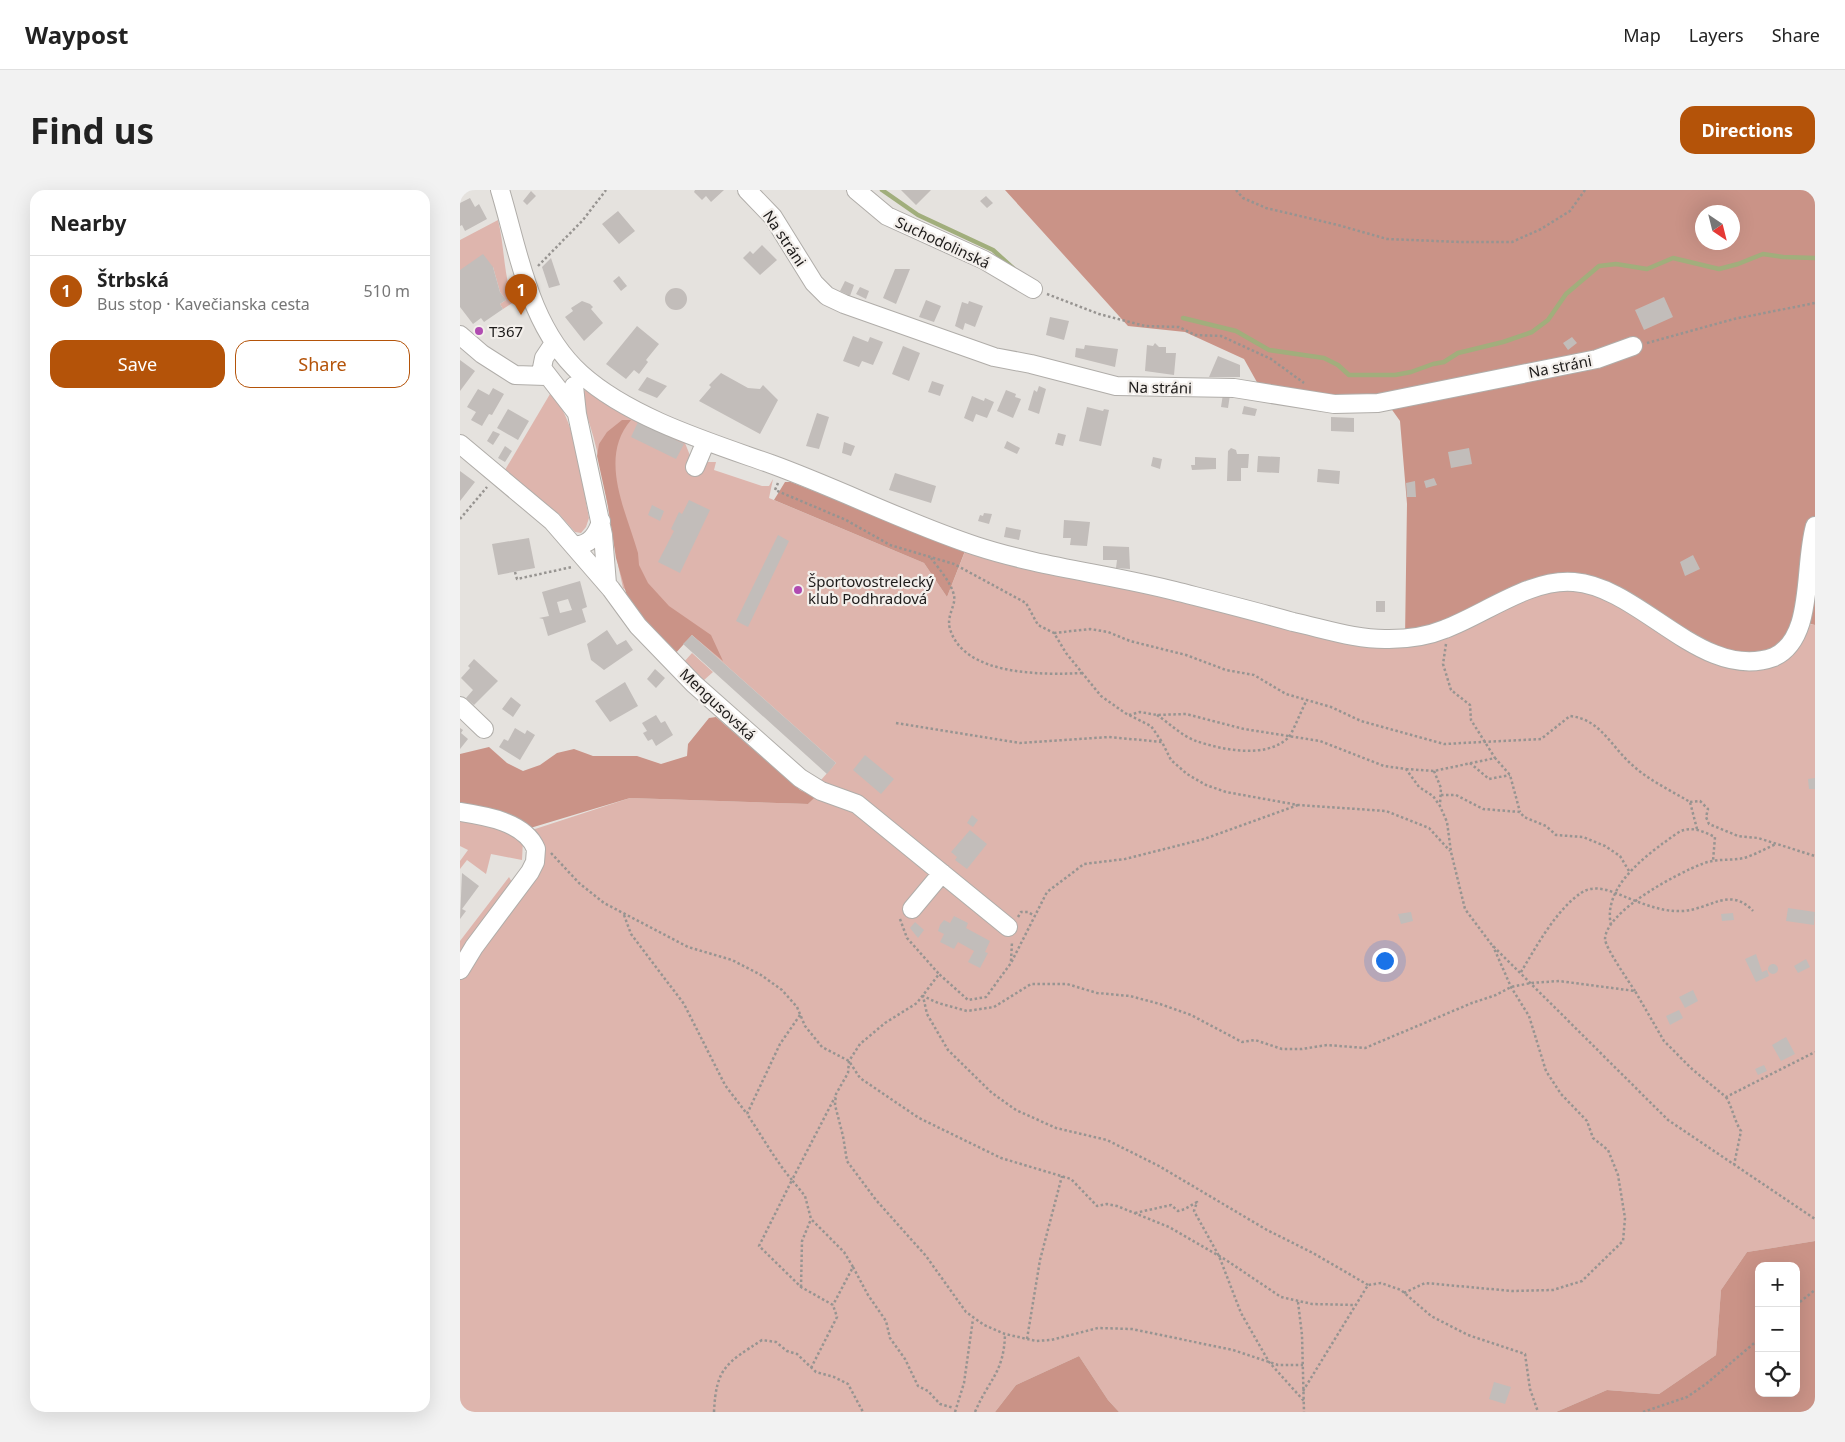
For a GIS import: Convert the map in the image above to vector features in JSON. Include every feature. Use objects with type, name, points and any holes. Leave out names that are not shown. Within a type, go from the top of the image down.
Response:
[{"type":"street","points":[[500,190],[527,284],[572,384],[601,521],[607,584]]},
{"type":"street","name":"Na stráni","points":[[747,190],[773,216],[814,283],[827,296],[844,304],[994,357],[1031,364],[1116,386],[1234,388],[1334,404],[1378,404],[1597,359],[1633,346]]},
{"type":"street","name":"Suchodolinská","points":[[856,190],[888,216],[984,260],[1034,289]]},
{"type":"street","points":[[460,335],[482,354],[515,375],[545,367],[572,384],[618,400],[683,433],[774,465],[912,522],[1002,553],[1166,589],[1340,634],[1386,639],[1430,634],[1449,628],[1547,583],[1577,582],[1605,590],[1704,649],[1724,658],[1740,661],[1773,658],[1788,650],[1800,638],[1807,623],[1811,540],[1815,526]]},
{"type":"street","points":[[545,367],[551,338]]},
{"type":"street","points":[[695,467],[706,441]]},
{"type":"street","name":"Mengusovská","points":[[460,444],[552,521],[607,584],[638,626],[694,684],[800,778],[821,791],[857,804],[942,873],[1011,924]]},
{"type":"street","points":[[573,545],[589,542],[598,531],[601,521]]},
{"type":"street","points":[[460,706],[484,729]]},
{"type":"street","points":[[460,812],[504,822],[520,831],[536,849],[535,862],[530,872],[474,947],[460,970]]},
{"type":"street","points":[[915,906],[942,873]]},
{"type":"path","points":[[538,266],[584,220],[606,190]]},
{"type":"path","points":[[1236,190],[1243,198],[1266,208],[1338,224],[1387,239],[1512,242],[1541,229],[1570,210],[1585,190]]},
{"type":"path","points":[[1034,289],[1098,314],[1145,326],[1179,327],[1196,335],[1221,336],[1270,359],[1310,387]]},
{"type":"path","points":[[1633,346],[1734,319],[1815,303]]},
{"type":"path","points":[[774,465],[779,479],[775,490],[846,520],[890,545],[954,564],[1026,603],[1038,625],[1054,633],[1101,696],[1129,715],[1151,726],[1162,742],[1170,760],[1187,774],[1206,785],[1226,792],[1298,805],[1386,811],[1429,828],[1450,852]]},
{"type":"path","points":[[460,519],[497,474]]},
{"type":"path","points":[[930,557],[952,589],[954,601],[950,612],[949,626],[959,648],[968,655],[1017,673],[1083,673]]},
{"type":"path","points":[[515,572],[517,579],[589,563]]},
{"type":"path","points":[[1449,628],[1443,664],[1451,690],[1470,706],[1471,720],[1495,758],[1510,775],[1520,812],[1524,817],[1546,826],[1556,834],[1583,837],[1605,846],[1620,856],[1630,871]]},
{"type":"path","points":[[1054,633],[1090,629],[1108,632],[1130,641],[1186,655],[1226,670],[1254,675],[1286,694],[1331,707],[1361,721],[1444,744],[1541,739],[1570,716],[1581,718],[1596,726],[1628,762],[1642,773],[1690,802],[1700,801],[1708,809],[1706,817],[1709,824],[1738,836],[1758,838],[1815,856]]},
{"type":"path","points":[[1157,715],[1194,740],[1242,751],[1274,748],[1290,736],[1298,713],[1307,700]]},
{"type":"path","points":[[1129,715],[1140,712],[1157,715],[1186,714],[1244,729],[1320,741],[1384,766],[1406,769],[1434,771],[1495,758]]},
{"type":"path","points":[[896,723],[1020,743],[1109,737],[1162,742]]},
{"type":"path","points":[[1470,763],[1489,779],[1510,775]]},
{"type":"path","points":[[1404,1293],[1425,1283],[1512,1291],[1553,1290],[1582,1281],[1623,1241],[1626,1218],[1618,1175],[1608,1150],[1593,1138],[1587,1121],[1561,1094],[1546,1071],[1529,1016],[1512,987],[1492,945],[1465,908],[1450,852],[1447,822],[1440,806],[1433,796],[1419,787],[1406,769]]},
{"type":"path","points":[[1434,771],[1440,788],[1440,806]]},
{"type":"path","points":[[1441,795],[1456,795],[1483,809],[1520,812]]},
{"type":"path","points":[[1690,802],[1696,829]]},
{"type":"path","points":[[915,906],[908,908],[900,922],[907,938],[939,974],[968,1000],[975,1000],[986,997],[1011,963],[1047,892],[1084,864],[1125,859],[1204,839],[1298,805]]},
{"type":"path","points":[[1611,925],[1609,915],[1616,893],[1630,871],[1681,831],[1696,829],[1714,837],[1713,861]]},
{"type":"path","points":[[1734,1165],[1742,1131],[1734,1120],[1733,1110],[1726,1097],[1692,1069],[1664,1041],[1616,959],[1606,948],[1604,938],[1611,925],[1634,900],[1686,871],[1713,861],[1743,858],[1776,844]]},
{"type":"path","points":[[536,849],[551,853],[579,883],[604,903],[688,947],[732,960],[761,975],[787,995],[797,1007],[810,1034],[822,1047],[849,1061],[860,1078],[939,1129],[1001,1158],[1071,1179],[1094,1204],[1102,1206],[1107,1204],[1169,1227],[1219,1256],[1281,1297],[1298,1302],[1355,1305]]},
{"type":"path","points":[[1521,972],[1540,941],[1560,914],[1580,893],[1590,889],[1607,889],[1669,911],[1685,911],[1729,898],[1744,901],[1753,911]]},
{"type":"path","points":[[1011,963],[1011,924],[1021,912],[1028,912],[1035,916]]},
{"type":"path","points":[[623,913],[632,934],[684,1004],[725,1085],[748,1114],[781,1167],[805,1196],[811,1219],[844,1252],[868,1295],[886,1321],[890,1338],[905,1359],[918,1386],[928,1391],[940,1404],[954,1410],[964,1383],[973,1318]]},
{"type":"path","points":[[1492,945],[1668,1120],[1815,1219]]},
{"type":"path","points":[[811,1368],[837,1317],[833,1305],[801,1287],[759,1246],[848,1073],[849,1061],[860,1044],[885,1023],[917,1003],[939,974]]},
{"type":"path","points":[[923,996],[938,1003],[967,1011],[994,1007],[1031,984],[1066,984],[1097,992],[1130,996],[1160,1004],[1191,1015],[1242,1042],[1255,1040],[1282,1049],[1302,1049],[1327,1045],[1365,1048],[1512,987],[1531,983],[1559,981],[1635,992]]},
{"type":"path","points":[[923,996],[927,1014],[948,1050],[992,1093],[1016,1110],[1056,1128],[1108,1140],[1159,1166],[1266,1230],[1313,1252],[1368,1285],[1381,1283],[1404,1293],[1430,1316],[1468,1334],[1525,1354],[1530,1389],[1538,1412]]},
{"type":"path","points":[[748,1114],[780,1044],[800,1015]]},
{"type":"path","points":[[1726,1097],[1815,1052]]},
{"type":"path","points":[[836,1094],[836,1111],[843,1136],[846,1161],[876,1200],[938,1271],[959,1305],[973,1318],[1005,1334],[1036,1341],[1051,1340],[1098,1328],[1132,1329],[1233,1350],[1278,1365],[1303,1365]]},
{"type":"path","points":[[1027,1339],[1040,1260],[1062,1176]]},
{"type":"path","points":[[1134,1213],[1171,1205],[1178,1211],[1197,1202],[1194,1211],[1219,1256],[1241,1313],[1269,1362],[1304,1401]]},
{"type":"path","points":[[801,1287],[802,1241],[811,1219]]},
{"type":"path","points":[[833,1305],[853,1267]]},
{"type":"path","points":[[1303,1391],[1368,1285]]},
{"type":"path","points":[[1800,1302],[1815,1290]]},
{"type":"path","points":[[1298,1302],[1303,1365],[1304,1412]]},
{"type":"path","points":[[975,1412],[983,1393],[992,1384],[1004,1355],[1005,1334]]},
{"type":"path","points":[[714,1412],[714,1392],[720,1375],[728,1362],[762,1340],[776,1342],[797,1354],[816,1372],[834,1377],[848,1384],[863,1412]]},
{"type":"path","points":[[1643,1412],[1687,1397],[1706,1384],[1755,1342]]},
{"type":"shaded area","points":[[1005,190],[1815,190],[1815,625],[1807,623],[1800,638],[1740,661],[1577,582],[1405,638],[1407,504],[1400,421],[1390,407],[1263,393],[1244,359],[1185,332],[1128,326]]},
{"type":"shaded area","points":[[498,220],[506,272],[514,302],[503,309],[500,304],[506,300],[500,292],[493,267],[460,270],[460,240]]},
{"type":"shaded area","points":[[582,390],[589,391],[639,421],[685,443],[691,458],[716,462],[714,470],[762,486],[769,486],[773,479],[769,498],[924,563],[947,597],[968,544],[1386,639],[1547,583],[1815,625],[1815,1241],[1747,1252],[1721,1290],[1716,1355],[1659,1394],[1607,1390],[1556,1412],[1119,1412],[1108,1400],[1079,1356],[1016,1385],[995,1412],[460,1412],[460,979],[534,872],[529,831],[630,798],[808,804],[826,783],[821,780],[836,763],[692,635],[623,588],[595,442],[579,395]]},
{"type":"shaded area","points":[[550,394],[559,404],[566,417],[577,451],[589,518],[586,527],[581,533],[575,532],[558,513],[556,516],[505,470]]},
{"type":"shaded area","points":[[622,420],[631,420],[621,435],[616,451],[616,468],[622,502],[638,553],[639,565],[648,583],[669,606],[711,635],[723,661],[692,635],[674,655],[629,603],[616,558],[608,506],[597,456],[599,444],[607,432]]},
{"type":"shaded area","points":[[785,482],[791,482],[965,551],[947,597],[924,563],[774,500]]},
{"type":"shaded area","points":[[692,653],[713,672],[703,681],[683,663]]},
{"type":"shaded area","points":[[716,717],[800,790],[815,797],[808,804],[630,798],[527,829],[460,810],[460,754],[489,747],[507,763],[523,771],[540,765],[557,753],[574,749],[593,756],[637,756],[661,764],[687,756],[688,744],[709,718]]},
{"type":"shaded area","points":[[460,816],[489,820],[523,840],[522,860],[491,854],[486,874],[467,860],[460,869],[460,861],[468,850],[460,846]]},
{"type":"shaded area","points":[[509,877],[513,884],[460,964],[460,941]]},
{"type":"shaded area","points":[[1815,1241],[1815,1412],[1556,1412],[1607,1390],[1659,1394],[1716,1355],[1721,1290],[1747,1252]]},
{"type":"shaded area","points":[[1079,1356],[1108,1400],[1119,1412],[995,1412],[1016,1385]]},
{"type":"building","points":[[695,190],[724,190],[711,202],[706,196],[702,200],[694,192]]},
{"type":"building","points":[[901,190],[931,190],[916,205]]},
{"type":"building","points":[[531,191],[536,196],[527,205],[523,201]]},
{"type":"building","points":[[986,196],[993,203],[987,208],[980,201]]},
{"type":"building","points":[[470,198],[475,207],[479,204],[487,219],[465,231],[462,225],[460,226],[460,203]]},
{"type":"building","points":[[618,211],[635,231],[619,244],[602,224]]},
{"type":"building","points":[[762,245],[777,260],[760,275],[743,258],[750,251],[753,254]]},
{"type":"building","points":[[483,254],[493,267],[500,292],[506,300],[500,304],[503,309],[484,322],[481,318],[473,324],[460,307],[460,270]]},
{"type":"building","points":[[551,258],[560,285],[549,288],[542,267]]},
{"type":"building","points":[[895,269],[910,269],[896,304],[883,298]]},
{"type":"building","points":[[619,276],[627,286],[621,291],[613,281]]},
{"type":"building","points":[[845,281],[854,285],[850,296],[840,291]]},
{"type":"building","points":[[860,287],[869,291],[866,299],[856,294]]},
{"type":"building","points":[[676,288],[684,291],[687,299],[684,307],[676,310],[668,307],[665,299],[668,291]]},
{"type":"building","points":[[1664,297],[1673,317],[1644,330],[1635,310]]},
{"type":"building","points":[[926,300],[941,306],[934,322],[919,317]]},
{"type":"building","points":[[582,301],[593,307],[591,309],[603,323],[584,341],[565,317],[573,311],[571,308]]},
{"type":"building","points":[[969,301],[983,306],[975,327],[965,323],[963,330],[955,326],[962,302],[968,304]]},
{"type":"building","points":[[1050,317],[1069,321],[1064,340],[1046,335]]},
{"type":"building","points":[[637,326],[659,344],[646,360],[648,362],[639,374],[634,370],[626,379],[606,364]]},
{"type":"building","points":[[853,336],[868,342],[870,337],[883,342],[873,365],[862,361],[859,367],[843,361]]},
{"type":"building","points":[[1572,337],[1577,343],[1568,350],[1563,343]]},
{"type":"building","points":[[1155,343],[1159,347],[1166,347],[1166,353],[1176,353],[1174,375],[1145,371],[1147,345],[1153,346]]},
{"type":"building","points":[[1085,345],[1118,349],[1115,367],[1075,357],[1076,348],[1084,349]]},
{"type":"building","points":[[903,346],[920,353],[909,381],[892,374]]},
{"type":"building","points":[[1218,356],[1240,365],[1240,377],[1209,377]]},
{"type":"building","points":[[460,360],[475,371],[460,391]]},
{"type":"building","points":[[721,373],[748,388],[760,389],[763,385],[778,400],[760,434],[699,401],[711,387],[709,385]]},
{"type":"building","points":[[647,377],[667,386],[657,398],[638,390]]},
{"type":"building","points":[[932,381],[944,385],[940,396],[928,392]]},
{"type":"building","points":[[1039,386],[1046,389],[1039,414],[1028,410],[1034,390],[1037,392]]},
{"type":"building","points":[[493,388],[504,394],[492,415],[489,414],[482,426],[471,420],[476,412],[467,407],[478,389],[489,395]]},
{"type":"building","points":[[1006,390],[1016,394],[1015,397],[1021,399],[1013,418],[997,411]]},
{"type":"building","points":[[1223,394],[1230,395],[1228,408],[1221,407]]},
{"type":"building","points":[[972,396],[984,401],[985,398],[994,402],[987,418],[976,414],[973,422],[964,418]]},
{"type":"building","points":[[1244,406],[1257,409],[1255,416],[1242,414]]},
{"type":"building","points":[[1087,407],[1103,411],[1104,409],[1109,410],[1101,446],[1079,441]]},
{"type":"building","points":[[508,409],[529,421],[518,440],[497,428]]},
{"type":"building","points":[[817,413],[829,417],[819,449],[806,446]]},
{"type":"building","points":[[1331,417],[1354,418],[1354,432],[1331,431]]},
{"type":"building","points":[[638,422],[684,444],[676,459],[631,437]]},
{"type":"building","points":[[493,431],[500,434],[493,445],[487,441]]},
{"type":"building","points":[[1058,433],[1066,435],[1063,446],[1055,444]]},
{"type":"building","points":[[1007,441],[1020,448],[1017,454],[1004,448]]},
{"type":"building","points":[[844,442],[855,446],[851,456],[842,453]]},
{"type":"building","points":[[505,446],[512,451],[505,462],[498,458]]},
{"type":"building","points":[[1231,448],[1236,450],[1237,454],[1249,454],[1248,468],[1241,468],[1241,481],[1227,481],[1228,451]]},
{"type":"building","points":[[1469,448],[1472,464],[1451,468],[1448,452]]},
{"type":"building","points":[[1258,456],[1280,457],[1279,473],[1257,472]]},
{"type":"building","points":[[1153,457],[1162,459],[1160,469],[1151,466]]},
{"type":"building","points":[[1195,457],[1216,458],[1216,469],[1192,470],[1191,465],[1195,465]]},
{"type":"building","points":[[1318,469],[1340,471],[1339,484],[1317,482]]},
{"type":"building","points":[[460,471],[475,482],[460,501]]},
{"type":"building","points":[[895,473],[936,486],[931,503],[889,490]]},
{"type":"building","points":[[1434,478],[1437,485],[1426,488],[1424,481]]},
{"type":"building","points":[[1415,481],[1416,497],[1407,497],[1406,483]]},
{"type":"building","points":[[689,500],[710,510],[680,573],[658,562],[674,531],[671,529],[679,512],[682,514]]},
{"type":"building","points":[[652,505],[664,511],[660,521],[648,515]]},
{"type":"building","points":[[984,513],[992,514],[989,524],[978,521],[980,515],[983,516]]},
{"type":"building","points":[[1064,520],[1090,522],[1087,546],[1070,545],[1071,538],[1063,538]]},
{"type":"building","points":[[1006,527],[1021,530],[1019,540],[1004,537]]},
{"type":"building","points":[[778,535],[789,541],[748,627],[736,621]]},
{"type":"building","points":[[529,538],[535,568],[498,575],[492,544]]},
{"type":"building","points":[[1103,546],[1129,547],[1130,569],[1116,568],[1117,560],[1103,560]]},
{"type":"building","points":[[1693,555],[1700,569],[1685,576],[1680,562]]},
{"type":"building","points":[[580,581],[587,607],[582,609],[586,622],[548,636],[543,619],[539,618],[549,616],[542,592]],"holes":[[[568,599],[572,610],[560,613],[557,602]]]},
{"type":"building","points":[[1376,601],[1385,601],[1385,612],[1376,612]]},
{"type":"building","points":[[607,630],[617,645],[626,640],[633,650],[604,670],[591,660],[587,644]]},
{"type":"building","points":[[692,635],[836,763],[827,774],[683,644]]},
{"type":"building","points":[[474,659],[498,681],[474,705],[466,698],[473,690],[461,678],[470,668],[468,666]]},
{"type":"building","points":[[655,669],[665,678],[656,688],[647,679]]},
{"type":"building","points":[[625,682],[638,706],[610,722],[595,701]]},
{"type":"building","points":[[511,697],[521,705],[513,717],[502,709]]},
{"type":"building","points":[[656,715],[661,723],[665,721],[673,735],[656,746],[652,739],[648,741],[643,733],[647,731],[642,723]]},
{"type":"building","points":[[460,728],[463,730],[461,733],[468,739],[460,749]]},
{"type":"building","points":[[515,728],[525,734],[527,730],[535,735],[520,760],[499,747],[504,739],[508,741]]},
{"type":"building","points":[[865,755],[894,779],[881,794],[853,770]]},
{"type":"building","points":[[1815,778],[1815,789],[1809,789],[1808,779]]},
{"type":"building","points":[[972,815],[978,820],[973,827],[967,823]]},
{"type":"building","points":[[970,830],[987,844],[967,869],[955,860],[957,857],[951,852]]},
{"type":"building","points":[[462,873],[479,886],[462,909],[466,911],[460,919]]},
{"type":"building","points":[[1788,908],[1815,912],[1814,925],[1786,921]]},
{"type":"building","points":[[1411,912],[1413,921],[1401,924],[1398,914]]},
{"type":"building","points":[[1733,913],[1734,920],[1722,921],[1721,914]]},
{"type":"building","points":[[954,916],[968,923],[966,928],[990,941],[985,952],[988,953],[980,968],[968,962],[974,951],[958,942],[954,949],[940,942],[944,934],[938,931],[940,925],[944,920],[950,923]]},
{"type":"building","points":[[915,922],[924,930],[918,938],[910,928]]},
{"type":"building","points":[[1756,954],[1762,972],[1767,970],[1769,976],[1756,982],[1745,959]]},
{"type":"building","points":[[1806,959],[1810,967],[1798,973],[1794,966]]},
{"type":"building","points":[[1773,964],[1778,969],[1773,974],[1768,969]]},
{"type":"building","points":[[1693,990],[1698,1001],[1685,1008],[1679,997]]},
{"type":"building","points":[[1679,1010],[1683,1018],[1670,1025],[1666,1016]]},
{"type":"building","points":[[1786,1037],[1795,1054],[1781,1061],[1772,1045]]},
{"type":"building","points":[[1764,1065],[1767,1071],[1758,1075],[1755,1069]]},
{"type":"building","points":[[1494,1382],[1511,1387],[1505,1404],[1489,1399]]},
{"type":"waterway","points":[[882,190],[918,215],[993,250],[1014,269]]},
{"type":"waterway","points":[[1183,318],[1236,331],[1269,350],[1324,358],[1338,365],[1349,375],[1395,375],[1444,362],[1458,353],[1503,342],[1532,332],[1548,320],[1566,294],[1599,266],[1616,264],[1647,269],[1673,258],[1719,269],[1763,254],[1815,258]]},
{"type":"place","name":"Štrbská","points":[[521,315]]},
{"type":"place","name":"T367","points":[[479,331]]},
{"type":"place","name":"Športovostrelecký klub Podhradová","points":[[798,590]]}]
